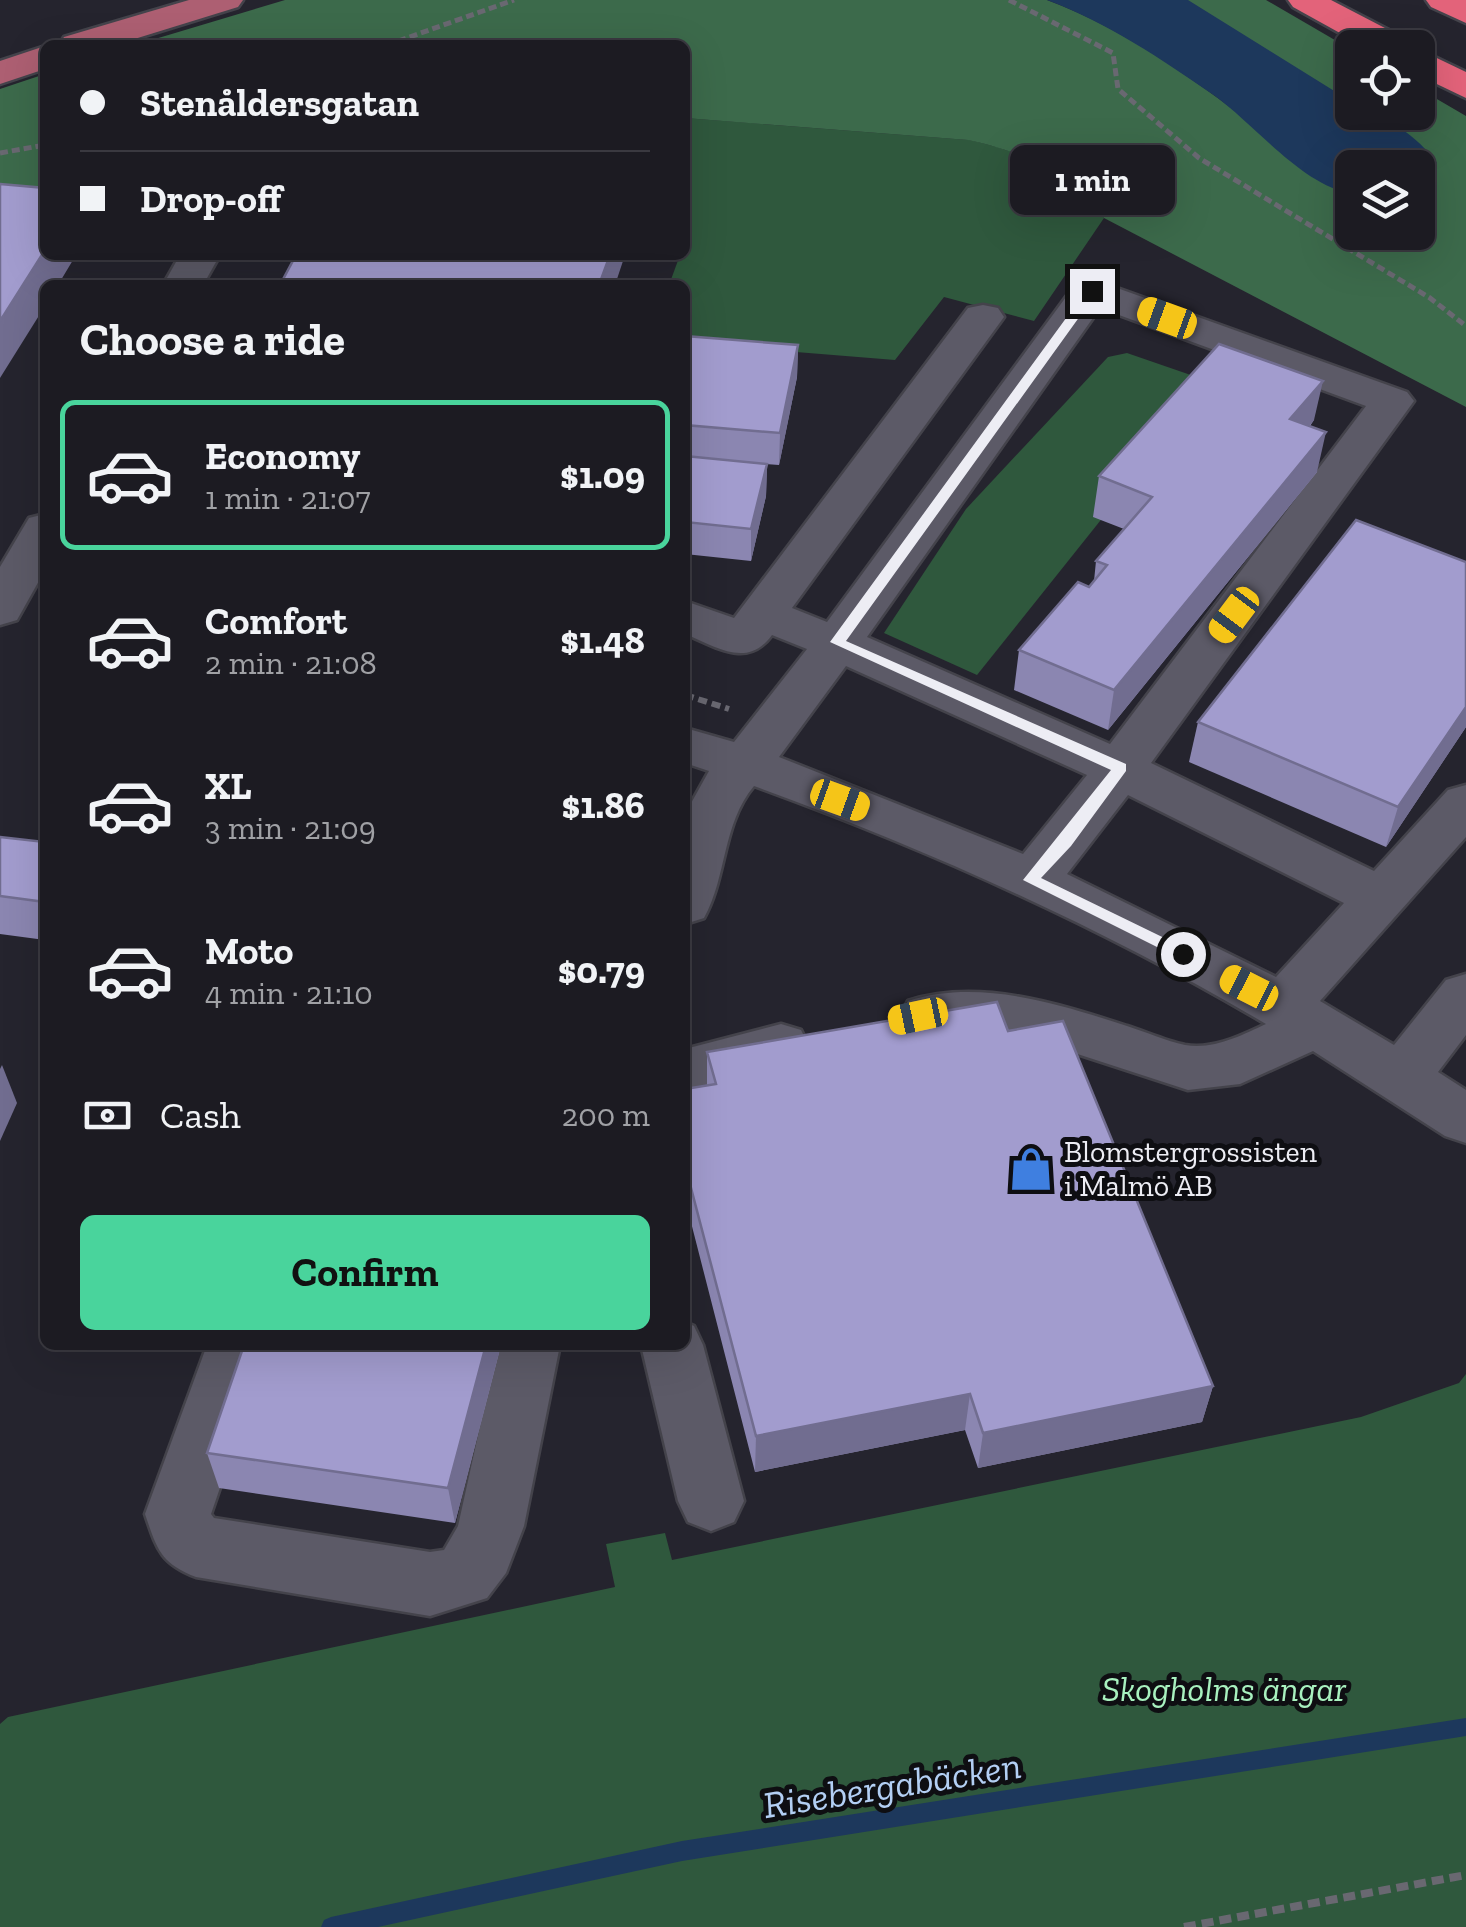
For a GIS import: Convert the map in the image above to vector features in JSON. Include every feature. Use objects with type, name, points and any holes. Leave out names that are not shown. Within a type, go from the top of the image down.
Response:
[{"type":"highway","points":[[1305,0],[1362,30]]},
{"type":"highway","points":[[1443,0],[1466,12]]},
{"type":"highway","points":[[1435,70],[1466,87]]},
{"type":"main road","points":[[95,40],[226,0]]},
{"type":"main road","points":[[0,71],[40,58]]},
{"type":"street","points":[[690,886],[707,823],[721,790],[778,726],[1092,291],[1392,401],[1065,842],[1031,880]]},
{"type":"street","points":[[690,619],[744,639],[983,317]]},
{"type":"street","points":[[40,537],[0,610],[40,614]]},
{"type":"street","points":[[762,614],[838,642],[1120,768],[1382,898]]},
{"type":"street","points":[[690,747],[872,812],[1031,880],[1298,1016],[1402,1076],[1466,1120]]},
{"type":"street","points":[[690,1069],[918,1016],[992,1015],[1057,1026],[1188,1068],[1240,1062],[1298,1016],[1382,898],[1466,803]]},
{"type":"street","points":[[1402,1076],[1466,995]]},
{"type":"street","points":[[236,1350],[178,1514],[185,1534],[196,1546],[430,1584],[456,1580],[471,1569],[488,1537],[528,1350]]},
{"type":"street","points":[[673,1350],[710,1500]]},
{"type":"path","points":[[401,40],[514,0]]},
{"type":"path","points":[[1009,0],[1113,53],[1118,89],[1198,158],[1430,298],[1466,326]]},
{"type":"path","points":[[0,153],[40,146]]},
{"type":"path","points":[[1184,1927],[1466,1875]]},
{"type":"green space","points":[[285,0],[1047,0],[1087,17],[1164,61],[1335,187],[1335,250],[1435,250],[1435,150],[1424,150],[1392,130],[1435,130],[1435,98],[1466,116],[1466,407],[1104,218],[1081,189],[1025,157],[968,140],[690,118],[690,40],[152,40]]},
{"type":"green space","points":[[1180,0],[1266,0],[1335,40],[1335,96]]},
{"type":"green space","points":[[40,76],[40,187],[0,197],[0,89]]},
{"type":"green space","points":[[690,118],[969,140],[1025,157],[1064,176],[1095,202],[1104,218],[1034,321],[944,297],[895,360],[690,343],[690,280],[671,280],[678,260],[690,260]]},
{"type":"green space","points":[[1127,353],[1211,382],[977,675],[884,633],[966,509],[1108,357]]},
{"type":"green space","name":"Skogholms ängar","points":[[1466,1374],[1466,1927],[0,1927],[0,1724],[8,1717],[615,1587],[606,1544],[665,1533],[672,1560],[1361,1417],[1459,1383]]},
{"type":"water","points":[[1047,0],[1188,0],[1335,91],[1335,130],[1402,130],[1425,150],[1335,150],[1334,189],[1280,153],[1215,96],[1112,31]]},
{"type":"building","points":[[0,184],[40,188],[40,258],[0,321]]},
{"type":"building","points":[[293,260],[608,260],[601,280],[283,280]]},
{"type":"building","points":[[690,336],[798,345],[780,433],[690,425]]},
{"type":"building","points":[[1219,344],[1323,381],[1290,419],[1326,432],[1114,690],[1019,650],[1078,582],[1089,587],[1107,565],[1096,561],[1152,497],[1099,476]]},
{"type":"building","points":[[690,456],[767,464],[751,529],[690,523]]},
{"type":"building","points":[[1356,520],[1466,562],[1466,707],[1398,807],[1198,722]]},
{"type":"building","points":[[0,837],[40,841],[40,901],[0,896]]},
{"type":"building","points":[[997,1002],[1008,1031],[1063,1021],[1213,1386],[983,1433],[970,1394],[756,1436],[690,1184],[690,1088],[716,1084],[707,1052]]},
{"type":"building","points":[[242,1350],[485,1350],[448,1488],[207,1453]]},
{"type":"waterway","name":"Risebergabäcken","points":[[331,1927],[682,1851],[1466,1727]]},
{"type":"place","name":"Blomstergrossisten i Malmö AB","points":[[1031,1169]]},
{"type":"route","points":[[1092,291],[838,642],[1120,768],[1031,880],[1183,954]]}]
